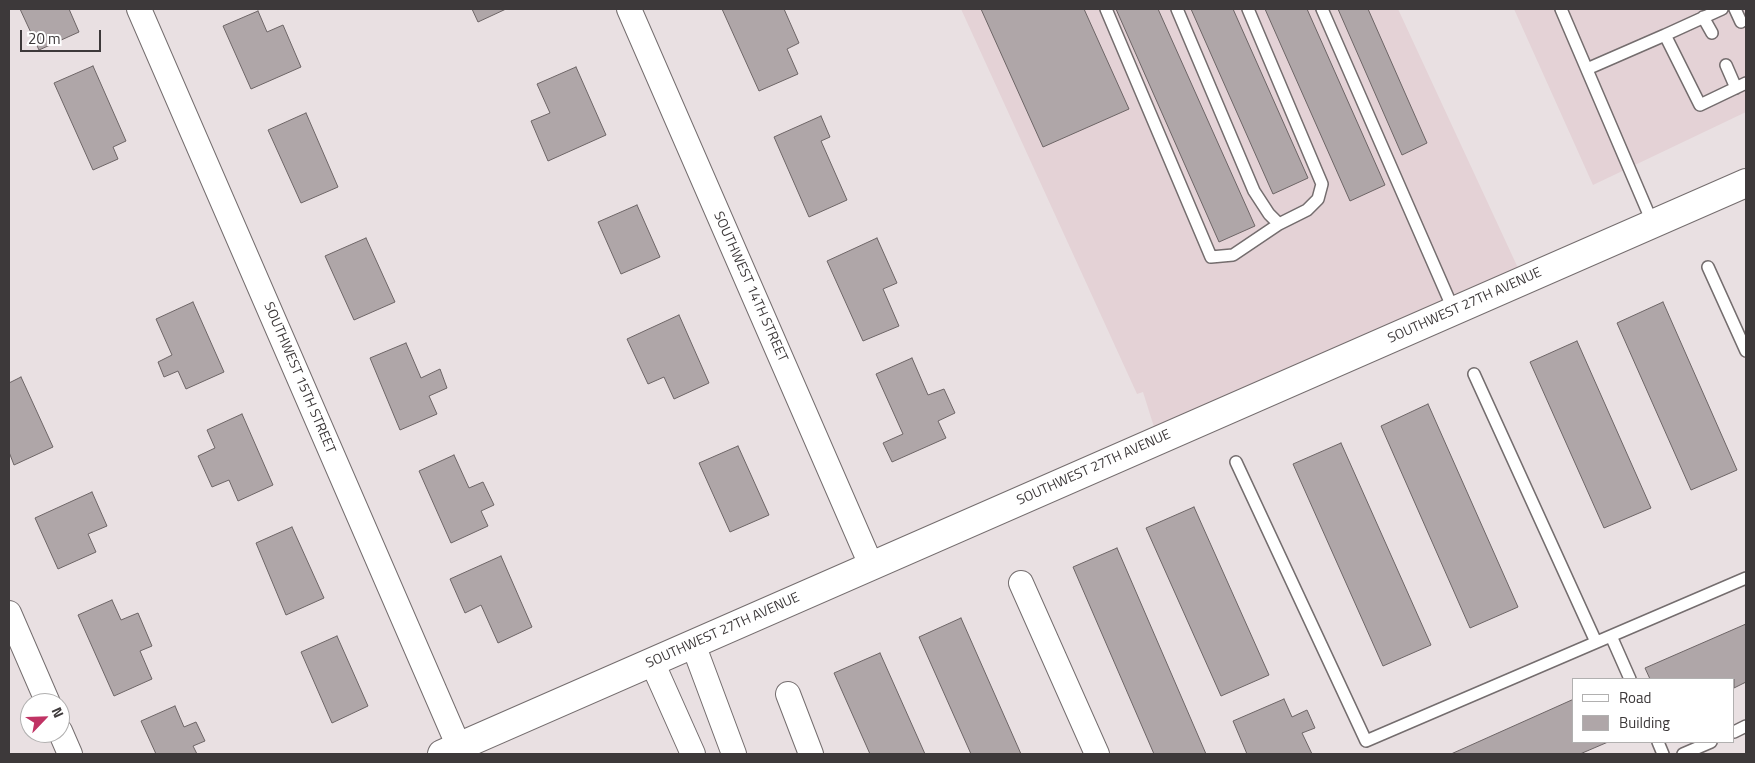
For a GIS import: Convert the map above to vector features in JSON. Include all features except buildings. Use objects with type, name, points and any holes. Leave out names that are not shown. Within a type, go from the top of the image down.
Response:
[{"type":"main road","name":"SOUTHWEST 27TH AVENUE","points":[[450,751],[1746,183]]},
{"type":"street","name":"SOUTHWEST 15TH STREET","points":[[139,9],[450,751]]},
{"type":"street","name":"SOUTHWEST 14TH STREET","points":[[629,9],[872,565]]},
{"type":"street","points":[[1020,582],[1097,754]]},
{"type":"street","points":[[9,613],[44,693]]},
{"type":"street","points":[[693,644],[734,754]]},
{"type":"street","points":[[652,662],[693,754]]},
{"type":"street","points":[[788,694],[811,754]]},
{"type":"lane","points":[[1106,9],[1211,257],[1233,255],[1279,224],[1307,210],[1318,199],[1322,184],[1248,9]]},
{"type":"lane","points":[[1177,9],[1254,191],[1269,214],[1279,224]]},
{"type":"lane","points":[[1322,9],[1454,311]]},
{"type":"lane","points":[[1561,9],[1653,224]]},
{"type":"lane","points":[[1587,69],[1722,9]]},
{"type":"lane","points":[[1735,9],[1741,22]]},
{"type":"lane","points":[[1703,17],[1712,33]]},
{"type":"lane","points":[[1665,35],[1700,105],[1741,86],[1726,65]]},
{"type":"lane","points":[[1708,267],[1746,352]]},
{"type":"lane","points":[[1474,374],[1596,642]]},
{"type":"lane","points":[[1236,462],[1366,741],[1746,578]]},
{"type":"lane","points":[[1611,636],[1630,678]]},
{"type":"lane","points":[[1683,754],[1709,743]]},
{"type":"shaded area","points":[[961,9],[1398,9],[1518,268],[1154,427],[1143,392],[1137,394]]},
{"type":"shaded area","points":[[1514,9],[1746,9],[1746,112],[1593,185]]}]
